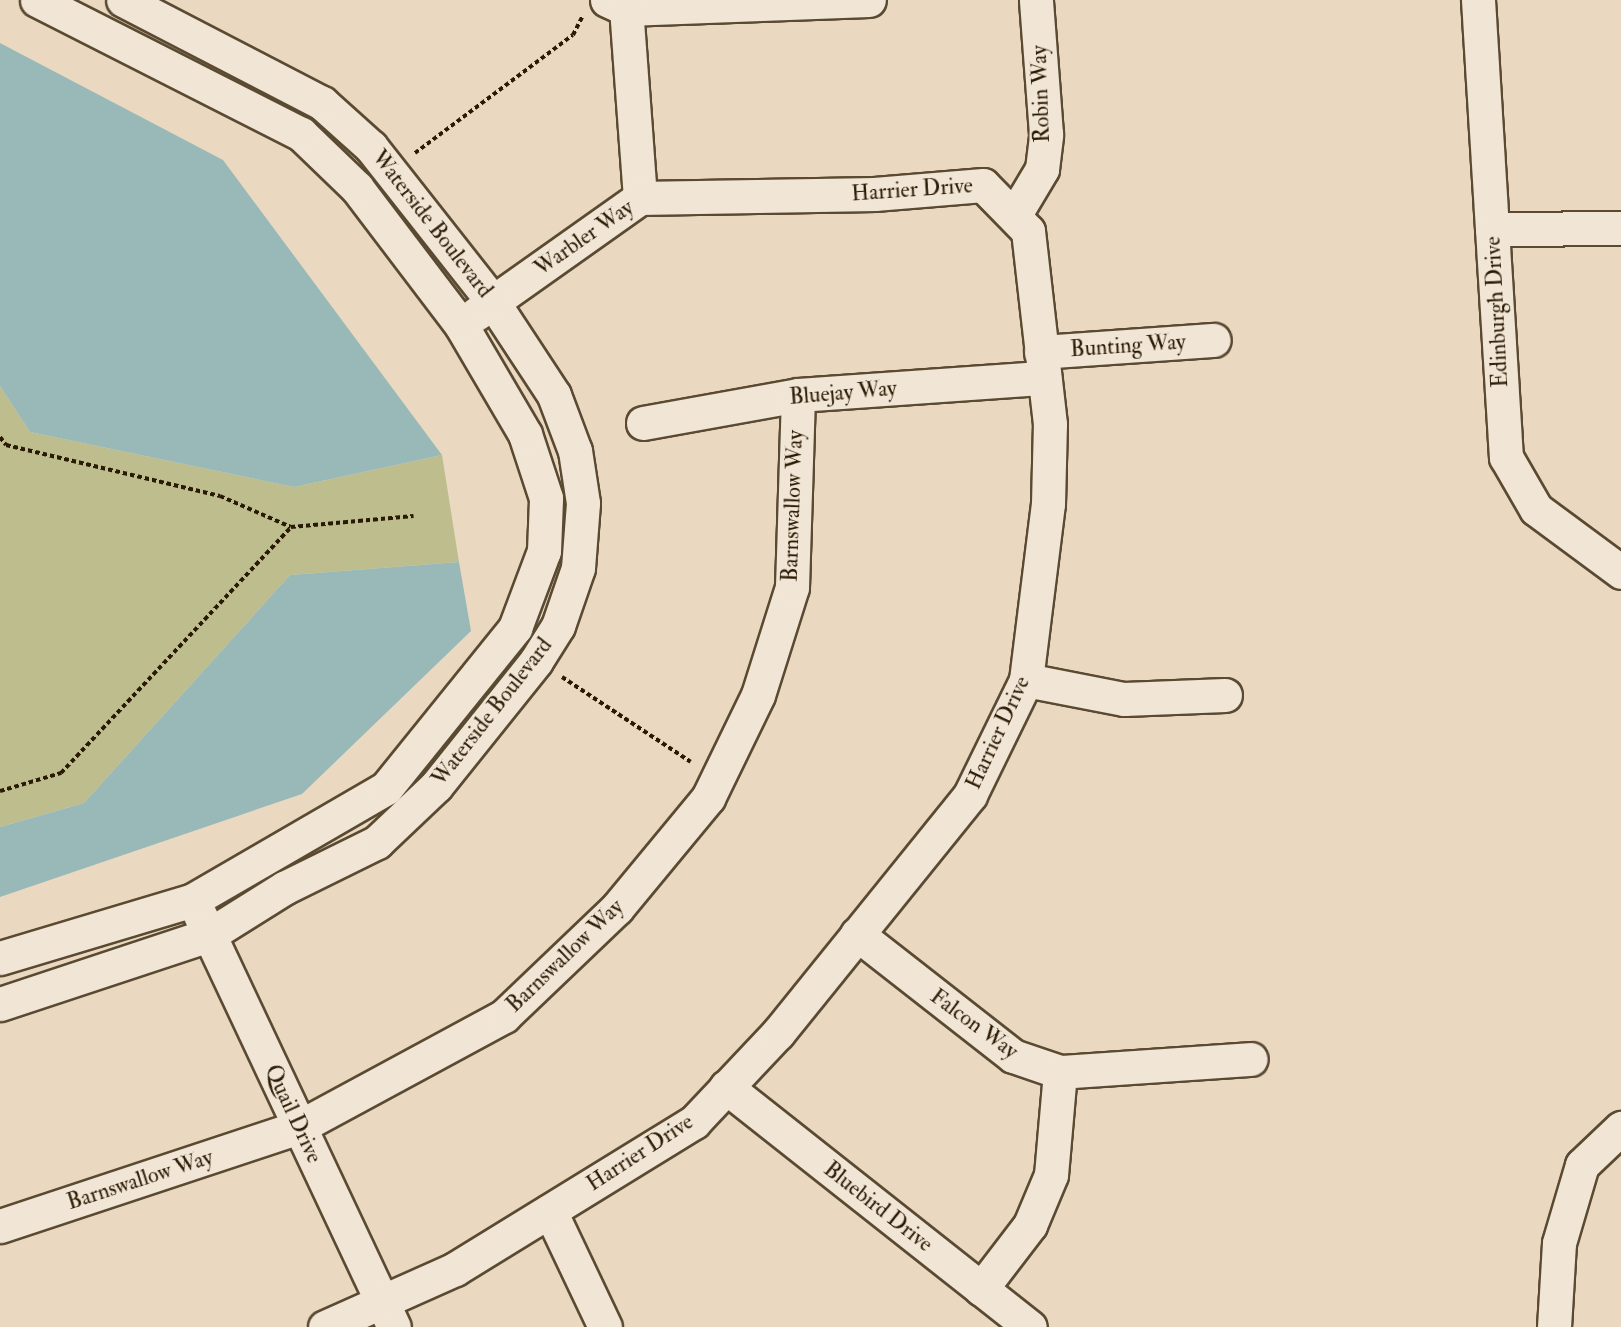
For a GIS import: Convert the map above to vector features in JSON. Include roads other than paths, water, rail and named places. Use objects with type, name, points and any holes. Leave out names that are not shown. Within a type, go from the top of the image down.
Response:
[{"type":"street","name":"Waterside Boulevard","points":[[0,958],[193,900],[386,788],[515,628],[544,551],[546,498],[525,434],[461,325],[357,188],[301,134],[37,0]]},
{"type":"street","name":"Waterside Boulevard","points":[[0,1004],[209,935],[284,888],[377,842],[436,786],[536,661],[558,626],[579,568],[583,503],[575,451],[554,395],[493,302],[390,171],[322,103],[123,0]]},
{"type":"street","points":[[606,6],[869,0]]},
{"type":"street","name":"Robin Way","points":[[1014,216],[1042,169],[1046,134],[1036,0]]},
{"type":"street","name":"Edinburgh Drive","points":[[1478,0],[1506,457],[1536,509],[1621,572]]},
{"type":"street","name":"Warbler Way","points":[[461,325],[640,198],[606,6]]},
{"type":"street","name":"Harrier Drive","points":[[325,1327],[389,1314],[455,1269],[694,1122],[857,934],[970,795],[1026,680],[1048,504],[1043,365],[1028,231],[983,185],[874,194],[640,198]]},
{"type":"street","points":[[1492,229],[1621,228]]},
{"type":"street","name":"Bunting Way","points":[[1043,365],[1214,340]]},
{"type":"street","name":"Bluejay Way","points":[[643,423],[798,395],[1043,365]]},
{"type":"street","name":"Barnswallow Way","points":[[0,1226],[299,1127],[504,1016],[617,908],[708,798],[758,695],[792,587],[798,395]]},
{"type":"street","points":[[1026,680],[1124,699],[1226,695]]},
{"type":"street","name":"Quail Drive","points":[[193,900],[389,1314]]},
{"type":"street","name":"Falcon Way","points":[[857,934],[1013,1056],[1060,1072],[1251,1059]]},
{"type":"street","points":[[981,1289],[1030,1225],[1051,1175],[1060,1072]]},
{"type":"street","name":"Bluebird Drive","points":[[726,1087],[1030,1327]]},
{"type":"street","points":[[1554,1327],[1558,1243],[1582,1165],[1621,1128]]},
{"type":"street","points":[[550,1210],[605,1327]]},
{"type":"water","points":[[0,43],[223,160],[442,455],[294,487],[30,432],[0,386]]},
{"type":"water","points":[[459,562],[471,631],[302,794],[0,897],[0,827],[84,803],[290,575]]}]
